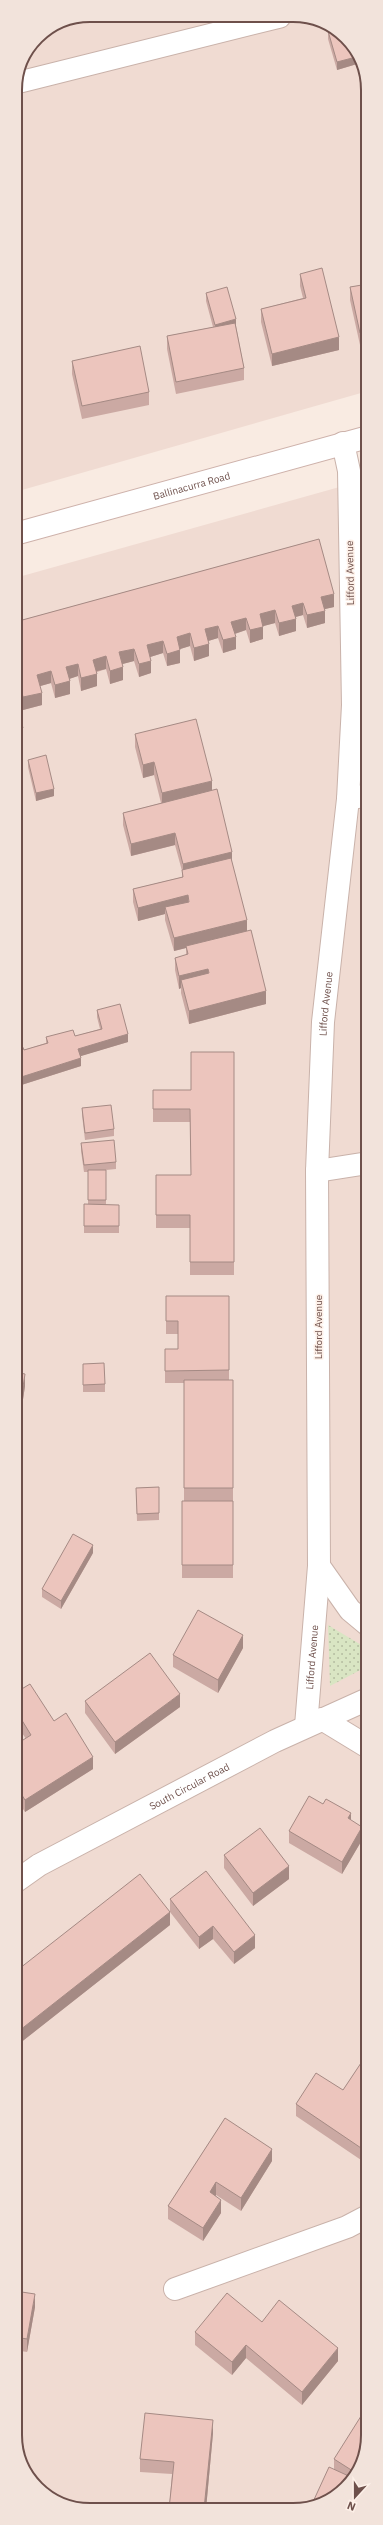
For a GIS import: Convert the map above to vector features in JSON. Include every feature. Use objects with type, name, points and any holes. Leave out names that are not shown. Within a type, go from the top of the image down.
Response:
[{"type":"street","name":"Ballinacurra Road","points":[[22,532],[361,439]]},
{"type":"street","name":"Lifford Avenue","points":[[314,1722],[319,1566],[317,1171],[324,1011],[358,797],[353,705],[349,471],[343,443]]},
{"type":"street","points":[[317,1171],[361,1164]]},
{"type":"street","points":[[319,1566],[350,1610],[361,1619]]},
{"type":"street","name":"South Circular Road","points":[[22,1877],[39,1865],[314,1722],[361,1702]]},
{"type":"street","points":[[314,1722],[361,1744]]},
{"type":"street","points":[[175,2289],[347,2227],[361,2220]]},
{"type":"lane","points":[[23,81],[260,22]]},
{"type":"shaded area","points":[[90,22],[293,22],[311,24],[319,27],[334,36],[344,45],[350,52],[356,64],[361,85],[361,393],[22,490],[22,90],[23,77],[33,52],[52,33],[77,23]]},
{"type":"shaded area","points":[[361,481],[360,2448],[356,2461],[346,2477],[335,2477],[335,2488],[331,2492],[311,2501],[298,2503],[90,2503],[77,2502],[56,2494],[39,2480],[27,2461],[22,2440],[22,576]]},
{"type":"green space","points":[[328,1625],[361,1645],[361,1670],[330,1686]]},
{"type":"building","points":[[328,32],[344,45],[353,58],[337,62]]},
{"type":"building","points":[[322,268],[339,337],[272,354],[261,309],[306,298],[300,274]]},
{"type":"building","points":[[361,285],[360,333],[350,287]]},
{"type":"building","points":[[227,287],[236,319],[215,325],[206,293]]},
{"type":"building","points":[[235,323],[244,368],[176,382],[167,336]]},
{"type":"building","points":[[140,346],[149,392],[82,406],[72,361]]},
{"type":"building","points":[[319,539],[334,594],[321,597],[325,611],[307,615],[303,603],[292,606],[296,619],[279,623],[275,610],[260,614],[263,627],[250,630],[246,618],[231,622],[236,637],[223,640],[218,626],[205,629],[209,644],[194,648],[190,633],[177,637],[180,650],[167,654],[163,641],[147,645],[151,661],[139,664],[134,649],[119,652],[123,667],[110,671],[106,656],[93,660],[97,674],[81,678],[78,664],[66,667],[70,681],[55,685],[51,671],[37,675],[42,693],[23,697],[22,620]]},
{"type":"building","points":[[196,719],[212,781],[162,793],[154,762],[143,765],[135,734]]},
{"type":"building","points":[[46,755],[54,789],[36,793],[28,760]]},
{"type":"building","points":[[217,789],[232,852],[183,864],[175,833],[131,844],[123,813]]},
{"type":"building","points":[[231,858],[247,920],[174,938],[165,907],[189,902],[188,895],[138,908],[133,889],[183,877],[182,870]]},
{"type":"building","points":[[251,930],[266,991],[189,1011],[181,980],[209,973],[208,969],[179,976],[175,958],[188,954],[186,946]]},
{"type":"building","points":[[120,1004],[128,1034],[78,1049],[81,1058],[22,1077],[22,1045],[24,1050],[48,1043],[46,1037],[73,1030],[75,1036],[102,1029],[97,1010]]},
{"type":"building","points":[[191,1052],[234,1052],[234,1262],[190,1262],[190,1215],[156,1215],[156,1175],[191,1175],[190,1109],[153,1109],[153,1090],[191,1090]]},
{"type":"building","points":[[111,1105],[114,1129],[85,1133],[82,1108]]},
{"type":"building","points":[[114,1140],[116,1162],[84,1165],[81,1143]]},
{"type":"building","points":[[88,1170],[106,1170],[106,1200],[88,1200]]},
{"type":"building","points":[[84,1204],[119,1205],[119,1226],[84,1226]]},
{"type":"building","points":[[166,1296],[229,1296],[229,1370],[165,1371],[165,1349],[178,1349],[178,1321],[166,1321]]},
{"type":"building","points":[[104,1363],[105,1384],[83,1385],[83,1364]]},
{"type":"building","points":[[22,1373],[25,1374],[22,1393]]},
{"type":"building","points":[[184,1380],[233,1380],[233,1488],[184,1488]]},
{"type":"building","points":[[159,1487],[159,1513],[137,1514],[136,1488]]},
{"type":"building","points":[[182,1501],[233,1501],[233,1565],[182,1565]]},
{"type":"building","points":[[73,1534],[93,1545],[61,1601],[42,1589]]},
{"type":"building","points":[[198,1610],[243,1635],[218,1680],[173,1655]]},
{"type":"building","points":[[150,1653],[180,1694],[115,1742],[85,1701]]},
{"type":"building","points":[[30,1684],[54,1721],[66,1713],[93,1757],[25,1800],[22,1795],[22,1741],[31,1735],[22,1720],[22,1689]]},
{"type":"building","points":[[309,1796],[323,1804],[326,1799],[351,1813],[348,1818],[361,1826],[342,1862],[289,1831]]},
{"type":"building","points":[[260,1828],[289,1866],[253,1893],[224,1855]]},
{"type":"building","points":[[206,1871],[255,1935],[234,1952],[213,1926],[199,1937],[170,1899]]},
{"type":"building","points":[[140,1874],[170,1912],[22,2028],[22,1967]]},
{"type":"building","points":[[361,2063],[361,2148],[296,2104],[316,2073],[343,2090]]},
{"type":"building","points":[[225,2118],[272,2149],[241,2198],[216,2182],[210,2192],[221,2200],[203,2228],[168,2206]]},
{"type":"building","points":[[22,2292],[35,2294],[27,2339],[22,2338]]},
{"type":"building","points":[[227,2293],[262,2322],[279,2300],[338,2348],[302,2392],[246,2345],[232,2362],[195,2332]]},
{"type":"building","points":[[145,2413],[213,2420],[205,2503],[170,2503],[174,2462],[140,2459]]},
{"type":"building","points":[[361,2416],[360,2448],[351,2470],[334,2459]]},
{"type":"building","points":[[329,2467],[348,2476],[346,2477],[335,2477],[335,2488],[314,2500]]}]
